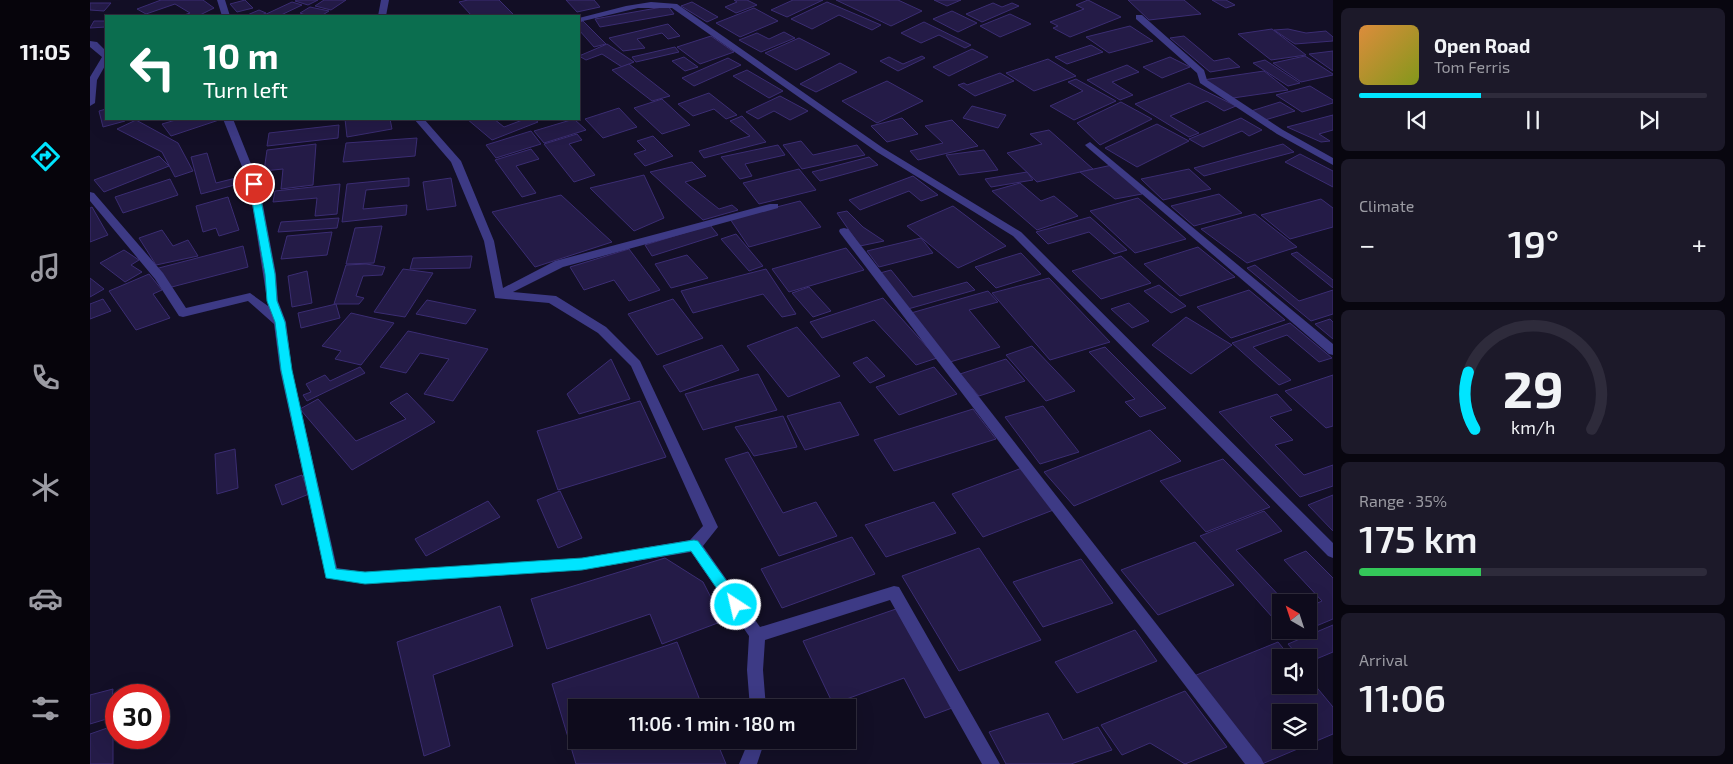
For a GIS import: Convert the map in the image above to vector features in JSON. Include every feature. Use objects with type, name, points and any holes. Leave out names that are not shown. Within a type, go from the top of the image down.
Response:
[{"type":"street","points":[[221,0],[226,15]]},
{"type":"street","points":[[382,15],[385,0]]},
{"type":"street","points":[[580,20],[633,2],[663,2],[674,6],[880,150],[1018,234],[1333,552]]},
{"type":"street","points":[[1138,17],[1201,72],[1203,81],[1280,132],[1333,162]]},
{"type":"street","points":[[90,44],[94,44],[105,55]]},
{"type":"street","points":[[90,103],[93,80],[105,58]]},
{"type":"street","points":[[228,120],[254,184],[270,274],[272,301],[280,322],[286,370],[331,574],[365,578],[582,564],[694,545],[711,527],[636,364],[602,330],[552,299],[498,295]]},
{"type":"street","points":[[420,120],[456,161],[489,240],[498,295]]},
{"type":"street","points":[[1090,145],[1333,351]]},
{"type":"street","points":[[90,195],[159,276],[183,312],[250,298],[280,322]]},
{"type":"street","points":[[498,295],[559,264],[774,206]]},
{"type":"street","points":[[844,231],[1255,764]]},
{"type":"street","points":[[694,545],[757,635],[754,670],[757,699]]},
{"type":"street","points":[[757,635],[894,592],[991,764]]},
{"type":"street","points":[[748,764],[754,749]]},
{"type":"building","points":[[161,0],[203,0],[214,8],[200,15],[184,15],[190,13],[175,4],[146,14],[137,9]]},
{"type":"building","points":[[245,0],[253,8],[237,12],[230,4]]},
{"type":"building","points":[[318,0],[308,5],[295,1]]},
{"type":"building","points":[[324,0],[346,0],[331,10],[315,6]]},
{"type":"building","points":[[468,0],[499,0],[514,15],[471,15],[459,2]]},
{"type":"building","points":[[566,0],[594,0],[600,7],[577,12]]},
{"type":"building","points":[[734,0],[747,0],[757,5],[736,13],[725,7],[737,2]]},
{"type":"building","points":[[793,0],[823,0],[787,17],[771,10]]},
{"type":"building","points":[[836,0],[898,0],[922,11],[891,26]]},
{"type":"building","points":[[934,0],[961,0],[947,6]]},
{"type":"building","points":[[1088,0],[1121,17],[1070,37],[1053,28],[1058,26],[1050,22],[1084,9],[1076,5]]},
{"type":"building","points":[[1128,0],[1184,0],[1201,14],[1149,20]]},
{"type":"building","points":[[1212,0],[1226,0],[1235,5],[1226,8]]},
{"type":"building","points":[[292,2],[302,5],[281,15],[264,15]]},
{"type":"building","points":[[692,2],[718,17],[707,22],[681,6]]},
{"type":"building","points":[[827,2],[881,25],[872,30],[839,15],[812,29],[791,19]]},
{"type":"building","points":[[90,3],[111,3],[104,11],[90,10]]},
{"type":"building","points":[[993,3],[1002,7],[1012,3],[1019,6],[982,22],[966,14]]},
{"type":"building","points":[[668,6],[674,14],[600,27],[595,19]]},
{"type":"building","points":[[310,7],[329,11],[323,15],[305,15],[300,13]]},
{"type":"building","points":[[754,8],[778,21],[740,37],[716,23]]},
{"type":"building","points":[[259,10],[266,13],[262,15],[247,15]]},
{"type":"building","points":[[952,11],[977,23],[958,32],[933,19]]},
{"type":"building","points":[[1010,14],[1031,24],[1000,37],[980,26]]},
{"type":"building","points":[[94,21],[105,21],[105,27],[90,28]]},
{"type":"building","points":[[583,21],[606,44],[594,47],[580,31],[580,22]]},
{"type":"building","points":[[924,22],[971,45],[965,48],[939,35],[921,43],[901,33]]},
{"type":"building","points":[[668,24],[680,36],[668,39],[662,33],[637,39],[645,48],[623,51],[609,38]]},
{"type":"building","points":[[1130,26],[1153,41],[1109,53],[1086,37]]},
{"type":"building","points":[[1272,29],[1306,55],[1271,60],[1238,34]]},
{"type":"building","points":[[1288,29],[1306,33],[1326,31],[1333,37],[1333,41],[1295,44],[1274,30]]},
{"type":"building","points":[[784,32],[795,38],[761,52],[739,40],[757,33],[769,39]]},
{"type":"building","points":[[711,36],[734,52],[700,64],[677,47]]},
{"type":"building","points":[[1184,36],[1214,61],[1229,58],[1240,67],[1210,72],[1170,38]]},
{"type":"building","points":[[799,38],[830,54],[796,70],[765,53]]},
{"type":"building","points":[[607,44],[634,62],[622,67],[602,54],[586,60],[580,56]]},
{"type":"building","points":[[1091,45],[1103,52],[1067,64],[1055,57]]},
{"type":"building","points":[[675,47],[679,52],[636,62],[632,57]]},
{"type":"building","points":[[972,49],[988,57],[949,76],[933,67]]},
{"type":"building","points":[[1333,51],[1333,71],[1309,54]]},
{"type":"building","points":[[922,56],[925,58],[898,71],[880,61],[889,57],[903,64]]},
{"type":"building","points":[[1305,56],[1333,75],[1301,82],[1273,63]]},
{"type":"building","points":[[684,57],[698,67],[685,71],[672,61]]},
{"type":"building","points":[[1170,57],[1190,67],[1162,78],[1143,67]]},
{"type":"building","points":[[728,58],[741,65],[694,86],[682,78]]},
{"type":"building","points":[[1048,59],[1076,76],[1034,91],[1006,73]]},
{"type":"building","points":[[1265,60],[1300,83],[1288,86],[1253,63]]},
{"type":"building","points":[[840,63],[857,72],[816,92],[800,84]]},
{"type":"building","points":[[629,64],[670,96],[652,101],[612,70]]},
{"type":"building","points":[[1127,65],[1139,72],[1112,82],[1133,95],[1120,100],[1087,80]]},
{"type":"building","points":[[747,70],[783,91],[769,98],[733,76]]},
{"type":"building","points":[[1264,71],[1288,90],[1233,98],[1203,80]]},
{"type":"building","points":[[1000,73],[1014,81],[975,96],[958,85],[964,83],[967,85]]},
{"type":"building","points":[[1076,79],[1116,101],[1074,120],[1050,106],[1083,91],[1068,82]]},
{"type":"building","points":[[887,81],[923,101],[877,123],[842,101]]},
{"type":"building","points":[[1189,83],[1236,106],[1224,111],[1207,101],[1170,116],[1199,133],[1189,137],[1135,104]]},
{"type":"building","points":[[1310,86],[1333,100],[1333,103],[1302,112],[1276,95]]},
{"type":"building","points":[[709,93],[737,115],[726,119],[714,109],[693,116],[678,104]]},
{"type":"building","points":[[780,96],[808,111],[790,120],[774,111],[758,119],[746,112]]},
{"type":"building","points":[[662,99],[690,125],[662,134],[634,108]]},
{"type":"building","points":[[1121,102],[1152,119],[1100,145],[1077,123]]},
{"type":"building","points":[[1280,102],[1295,111],[1265,120],[1251,111]]},
{"type":"building","points":[[972,106],[1006,115],[998,128],[963,118]]},
{"type":"building","points":[[619,108],[637,127],[603,138],[585,119]]},
{"type":"building","points":[[105,109],[105,120],[125,121],[103,127],[99,111]]},
{"type":"building","points":[[1333,115],[1333,130],[1319,134],[1330,141],[1321,142],[1287,127]]},
{"type":"building","points":[[742,116],[766,142],[704,158],[699,151],[750,136],[730,121]]},
{"type":"building","points":[[902,118],[918,134],[887,142],[871,126]]},
{"type":"building","points":[[1241,118],[1262,130],[1249,136],[1242,131],[1203,147],[1189,139]]},
{"type":"building","points":[[136,120],[178,143],[193,171],[175,177],[162,152],[117,129]]},
{"type":"building","points":[[176,120],[219,120],[171,136],[162,124]]},
{"type":"building","points":[[345,120],[390,120],[392,129],[347,137]]},
{"type":"building","points":[[468,120],[495,120],[504,127],[522,120],[535,120],[538,122],[492,140]]},
{"type":"building","points":[[571,120],[575,120],[586,130],[544,143],[534,131]]},
{"type":"building","points":[[952,120],[978,146],[918,160],[910,151],[943,143],[925,126]]},
{"type":"building","points":[[1157,124],[1189,141],[1137,167],[1105,148]]},
{"type":"building","points":[[339,125],[338,138],[267,146],[269,133]]},
{"type":"building","points":[[1049,130],[1093,169],[1037,182],[1007,153],[1042,144],[1030,134]]},
{"type":"building","points":[[531,131],[541,144],[496,158],[486,145]]},
{"type":"building","points":[[577,134],[582,140],[569,144],[595,175],[574,182],[544,144]]},
{"type":"building","points":[[653,136],[673,156],[645,166],[634,154],[646,150],[637,141]]},
{"type":"building","points":[[417,138],[415,156],[343,162],[346,143]]},
{"type":"building","points":[[801,141],[813,155],[857,145],[865,155],[802,169],[783,145]]},
{"type":"building","points":[[316,144],[313,185],[281,189],[283,169],[264,171],[267,150]]},
{"type":"building","points":[[1283,144],[1294,152],[1204,176],[1194,168]]},
{"type":"building","points":[[778,145],[785,155],[745,164],[752,176],[740,179],[721,157]]},
{"type":"building","points":[[531,149],[539,159],[516,166],[536,193],[522,197],[495,160]]},
{"type":"building","points":[[984,150],[998,170],[959,175],[946,155]]},
{"type":"building","points":[[207,153],[216,183],[240,177],[242,183],[201,194],[191,157]]},
{"type":"building","points":[[1300,154],[1333,171],[1333,187],[1285,162]]},
{"type":"building","points":[[159,156],[169,166],[104,192],[94,180]]},
{"type":"building","points":[[869,157],[878,165],[820,181],[812,172]]},
{"type":"building","points":[[692,162],[706,176],[685,182],[719,209],[732,205],[738,210],[703,220],[650,172]]},
{"type":"building","points":[[1112,165],[1142,194],[1115,199],[1080,172]]},
{"type":"building","points":[[799,169],[816,190],[759,204],[743,183]]},
{"type":"building","points":[[1189,169],[1211,189],[1163,200],[1141,179]]},
{"type":"building","points":[[1027,172],[1033,180],[991,187],[985,179]]},
{"type":"building","points":[[644,175],[664,218],[634,231],[590,188]]},
{"type":"building","points":[[913,176],[938,195],[921,201],[909,191],[860,210],[849,200]]},
{"type":"building","points":[[409,178],[409,186],[366,190],[363,209],[407,205],[406,215],[342,222],[347,184]]},
{"type":"building","points":[[451,178],[456,206],[427,210],[423,182]]},
{"type":"building","points":[[170,179],[178,195],[123,213],[115,197]]},
{"type":"building","points":[[1020,183],[1041,201],[1054,196],[1078,216],[1037,230],[992,191]]},
{"type":"building","points":[[340,184],[337,214],[315,216],[317,198],[273,202],[275,191]]},
{"type":"building","points":[[1219,194],[1242,213],[1194,226],[1171,206]]},
{"type":"building","points":[[561,195],[612,242],[535,267],[492,212]]},
{"type":"building","points":[[228,197],[239,230],[219,236],[216,228],[203,232],[196,206]]},
{"type":"building","points":[[1138,198],[1186,239],[1135,253],[1090,211]]},
{"type":"building","points":[[1321,199],[1333,208],[1333,227],[1290,239],[1261,215]]},
{"type":"building","points":[[800,201],[821,227],[749,247],[730,219]]},
{"type":"building","points":[[953,206],[1006,246],[958,268],[907,226]]},
{"type":"building","points":[[92,207],[108,235],[90,242],[90,208]]},
{"type":"building","points":[[847,211],[863,227],[884,241],[860,246],[837,213]]},
{"type":"building","points":[[1255,214],[1297,247],[1247,263],[1201,229]]},
{"type":"building","points":[[1090,217],[1127,250],[1114,254],[1089,232],[1048,244],[1036,232]]},
{"type":"building","points":[[339,218],[337,228],[278,232],[281,222]]},
{"type":"building","points":[[710,225],[718,235],[652,256],[645,245]]},
{"type":"building","points":[[382,226],[374,263],[346,264],[355,228]]},
{"type":"building","points":[[162,230],[173,246],[188,240],[198,256],[156,265],[139,238]]},
{"type":"building","points":[[332,232],[327,255],[281,259],[287,236]]},
{"type":"building","points":[[736,234],[763,266],[749,271],[721,239]]},
{"type":"building","points":[[921,238],[933,253],[879,267],[867,251]]},
{"type":"building","points":[[243,246],[248,267],[168,288],[155,269]]},
{"type":"building","points":[[1198,247],[1235,277],[1180,296],[1144,264]]},
{"type":"building","points":[[846,248],[864,270],[789,292],[772,269]]},
{"type":"building","points":[[629,249],[660,290],[629,301],[614,280],[584,290],[570,267]]},
{"type":"building","points":[[124,250],[139,260],[131,265],[142,272],[125,282],[100,263]]},
{"type":"building","points":[[1297,252],[1333,280],[1333,288],[1291,254]]},
{"type":"building","points":[[1021,253],[1041,274],[996,288],[975,267]]},
{"type":"building","points":[[687,255],[708,278],[671,288],[655,264]]},
{"type":"building","points":[[472,256],[470,268],[410,269],[413,258]]},
{"type":"building","points":[[1121,256],[1151,283],[1101,299],[1072,271]]},
{"type":"building","points":[[366,264],[385,267],[382,275],[363,276],[356,296],[364,298],[359,304],[334,304],[346,265]]},
{"type":"building","points":[[1255,265],[1299,301],[1333,290],[1333,314],[1311,321],[1247,268]]},
{"type":"building","points":[[403,269],[433,273],[405,317],[374,312]]},
{"type":"building","points":[[766,269],[796,314],[782,317],[763,294],[693,313],[681,291]]},
{"type":"building","points":[[891,270],[913,297],[967,282],[975,290],[908,309],[880,273]]},
{"type":"building","points":[[307,271],[312,303],[292,307],[288,276]]},
{"type":"building","points":[[149,274],[162,290],[153,294],[170,318],[136,330],[109,291]]},
{"type":"building","points":[[90,278],[104,289],[90,297]]},
{"type":"building","points":[[1049,278],[1110,342],[1050,360],[992,293]]},
{"type":"building","points":[[1159,285],[1186,306],[1171,313],[1144,291]]},
{"type":"building","points":[[809,287],[831,311],[813,317],[792,293]]},
{"type":"building","points":[[1249,290],[1285,320],[1231,338],[1197,307]]},
{"type":"building","points":[[988,291],[998,302],[969,310],[1000,347],[950,362],[911,313]]},
{"type":"building","points":[[883,298],[937,358],[916,365],[874,320],[822,338],[810,322]]},
{"type":"building","points":[[103,299],[111,311],[90,319],[90,304]]},
{"type":"building","points":[[673,299],[703,338],[657,355],[628,314]]},
{"type":"building","points":[[427,300],[476,310],[466,324],[416,314]]},
{"type":"building","points":[[1129,303],[1149,321],[1132,328],[1111,309]]},
{"type":"building","points":[[336,304],[340,318],[301,328],[298,313]]},
{"type":"building","points":[[351,313],[394,323],[361,365],[335,359],[341,351],[322,346]]},
{"type":"building","points":[[1186,317],[1232,345],[1191,374],[1152,345]]},
{"type":"building","points":[[1330,319],[1333,322],[1333,339],[1315,324]]},
{"type":"building","points":[[1290,323],[1332,358],[1319,362],[1287,335],[1253,347],[1291,380],[1279,385],[1232,343]]},
{"type":"building","points":[[797,327],[840,376],[788,397],[747,346]]},
{"type":"building","points":[[408,331],[488,349],[453,401],[424,394],[449,359],[420,353],[406,373],[380,367]]},
{"type":"building","points":[[722,345],[739,370],[680,392],[663,366]]},
{"type":"building","points":[[1032,346],[1075,391],[1046,401],[1006,355]]},
{"type":"building","points":[[1105,347],[1166,408],[1140,417],[1125,402],[1135,399],[1089,352]]},
{"type":"building","points":[[867,357],[885,376],[870,383],[853,363]]},
{"type":"building","points":[[611,359],[630,399],[579,414],[567,394]]},
{"type":"building","points":[[1006,359],[1025,381],[979,396],[960,374]]},
{"type":"building","points":[[360,367],[365,373],[307,401],[303,395],[311,392],[306,384],[325,375],[330,381]]},
{"type":"building","points":[[934,367],[957,394],[899,415],[876,387]]},
{"type":"building","points":[[758,374],[777,410],[703,430],[685,394]]},
{"type":"building","points":[[1333,375],[1333,426],[1326,428],[1285,391]]},
{"type":"building","points":[[407,393],[435,422],[352,470],[300,409],[318,399],[356,441],[406,419],[390,403]]},
{"type":"building","points":[[1277,394],[1292,410],[1270,417],[1293,440],[1275,445],[1304,475],[1333,465],[1333,486],[1300,497],[1219,412]]},
{"type":"building","points":[[640,401],[666,457],[558,490],[537,431]]},
{"type":"building","points":[[840,402],[859,435],[805,450],[787,416]]},
{"type":"building","points":[[1043,406],[1079,452],[1040,464],[1005,417]]},
{"type":"building","points":[[973,409],[996,439],[894,471],[874,440]]},
{"type":"building","points":[[783,416],[797,447],[754,456],[735,427]]},
{"type":"building","points":[[1150,430],[1181,461],[1074,506],[1044,472]]},
{"type":"building","points":[[235,449],[238,488],[217,494],[215,454]]},
{"type":"building","points":[[748,452],[783,513],[816,502],[837,536],[779,556],[725,459]]},
{"type":"building","points":[[1223,459],[1270,507],[1206,532],[1160,481]]},
{"type":"building","points":[[1022,468],[1056,509],[983,537],[952,494]]},
{"type":"building","points":[[302,475],[309,494],[282,505],[275,485]]},
{"type":"building","points":[[560,491],[582,538],[558,548],[537,500]]},
{"type":"building","points":[[1333,495],[1333,531],[1308,505]]},
{"type":"building","points":[[488,501],[500,517],[426,556],[415,539]]},
{"type":"building","points":[[934,502],[956,533],[886,557],[865,525]]},
{"type":"building","points":[[1264,511],[1282,531],[1236,550],[1277,594],[1272,594],[1272,617],[1200,536]]},
{"type":"building","points":[[852,537],[875,574],[782,608],[761,569]]},
{"type":"building","points":[[1195,542],[1234,585],[1158,615],[1121,570]]},
{"type":"building","points":[[979,548],[1041,640],[959,671],[902,576]]},
{"type":"building","points":[[1306,551],[1333,578],[1333,619],[1318,625],[1318,603],[1322,601],[1318,594],[1316,594],[1284,560]]},
{"type":"building","points":[[665,558],[703,582],[723,621],[662,644],[650,614],[547,649],[531,599]]},
{"type":"building","points":[[1081,559],[1113,603],[1043,627],[1013,582]]},
{"type":"building","points":[[500,606],[513,646],[433,675],[450,746],[424,756],[397,642]]},
{"type":"building","points":[[896,609],[952,708],[925,718],[904,678],[847,699],[831,699],[803,641]]},
{"type":"building","points":[[1333,625],[1333,652],[1317,659],[1317,649],[1292,649],[1288,644],[1300,639],[1318,639],[1318,631]]},
{"type":"building","points":[[1135,630],[1157,661],[1077,693],[1055,662]]},
{"type":"building","points":[[677,642],[699,699],[568,699],[568,737],[552,684]]},
{"type":"building","points":[[1278,642],[1284,649],[1272,649],[1272,694],[1317,694],[1317,688],[1333,707],[1333,734],[1317,741],[1317,704],[1272,704],[1272,749],[1298,749],[1262,764],[1194,676]]},
{"type":"building","points":[[105,691],[105,720],[90,724],[90,695]]},
{"type":"building","points":[[1185,691],[1227,747],[1185,764],[1150,743],[1122,755],[1101,725]]},
{"type":"building","points":[[1048,713],[1063,740],[1098,727],[1112,750],[1071,764],[1006,764],[989,732]]},
{"type":"building","points":[[105,729],[105,749],[113,749],[113,764],[90,764],[90,734]]},
{"type":"building","points":[[572,749],[720,749],[726,764],[576,764]]},
{"type":"route","points":[[254,184],[270,274],[272,301],[280,322],[286,370],[331,574],[365,578],[582,564],[694,545],[736,605]]}]
